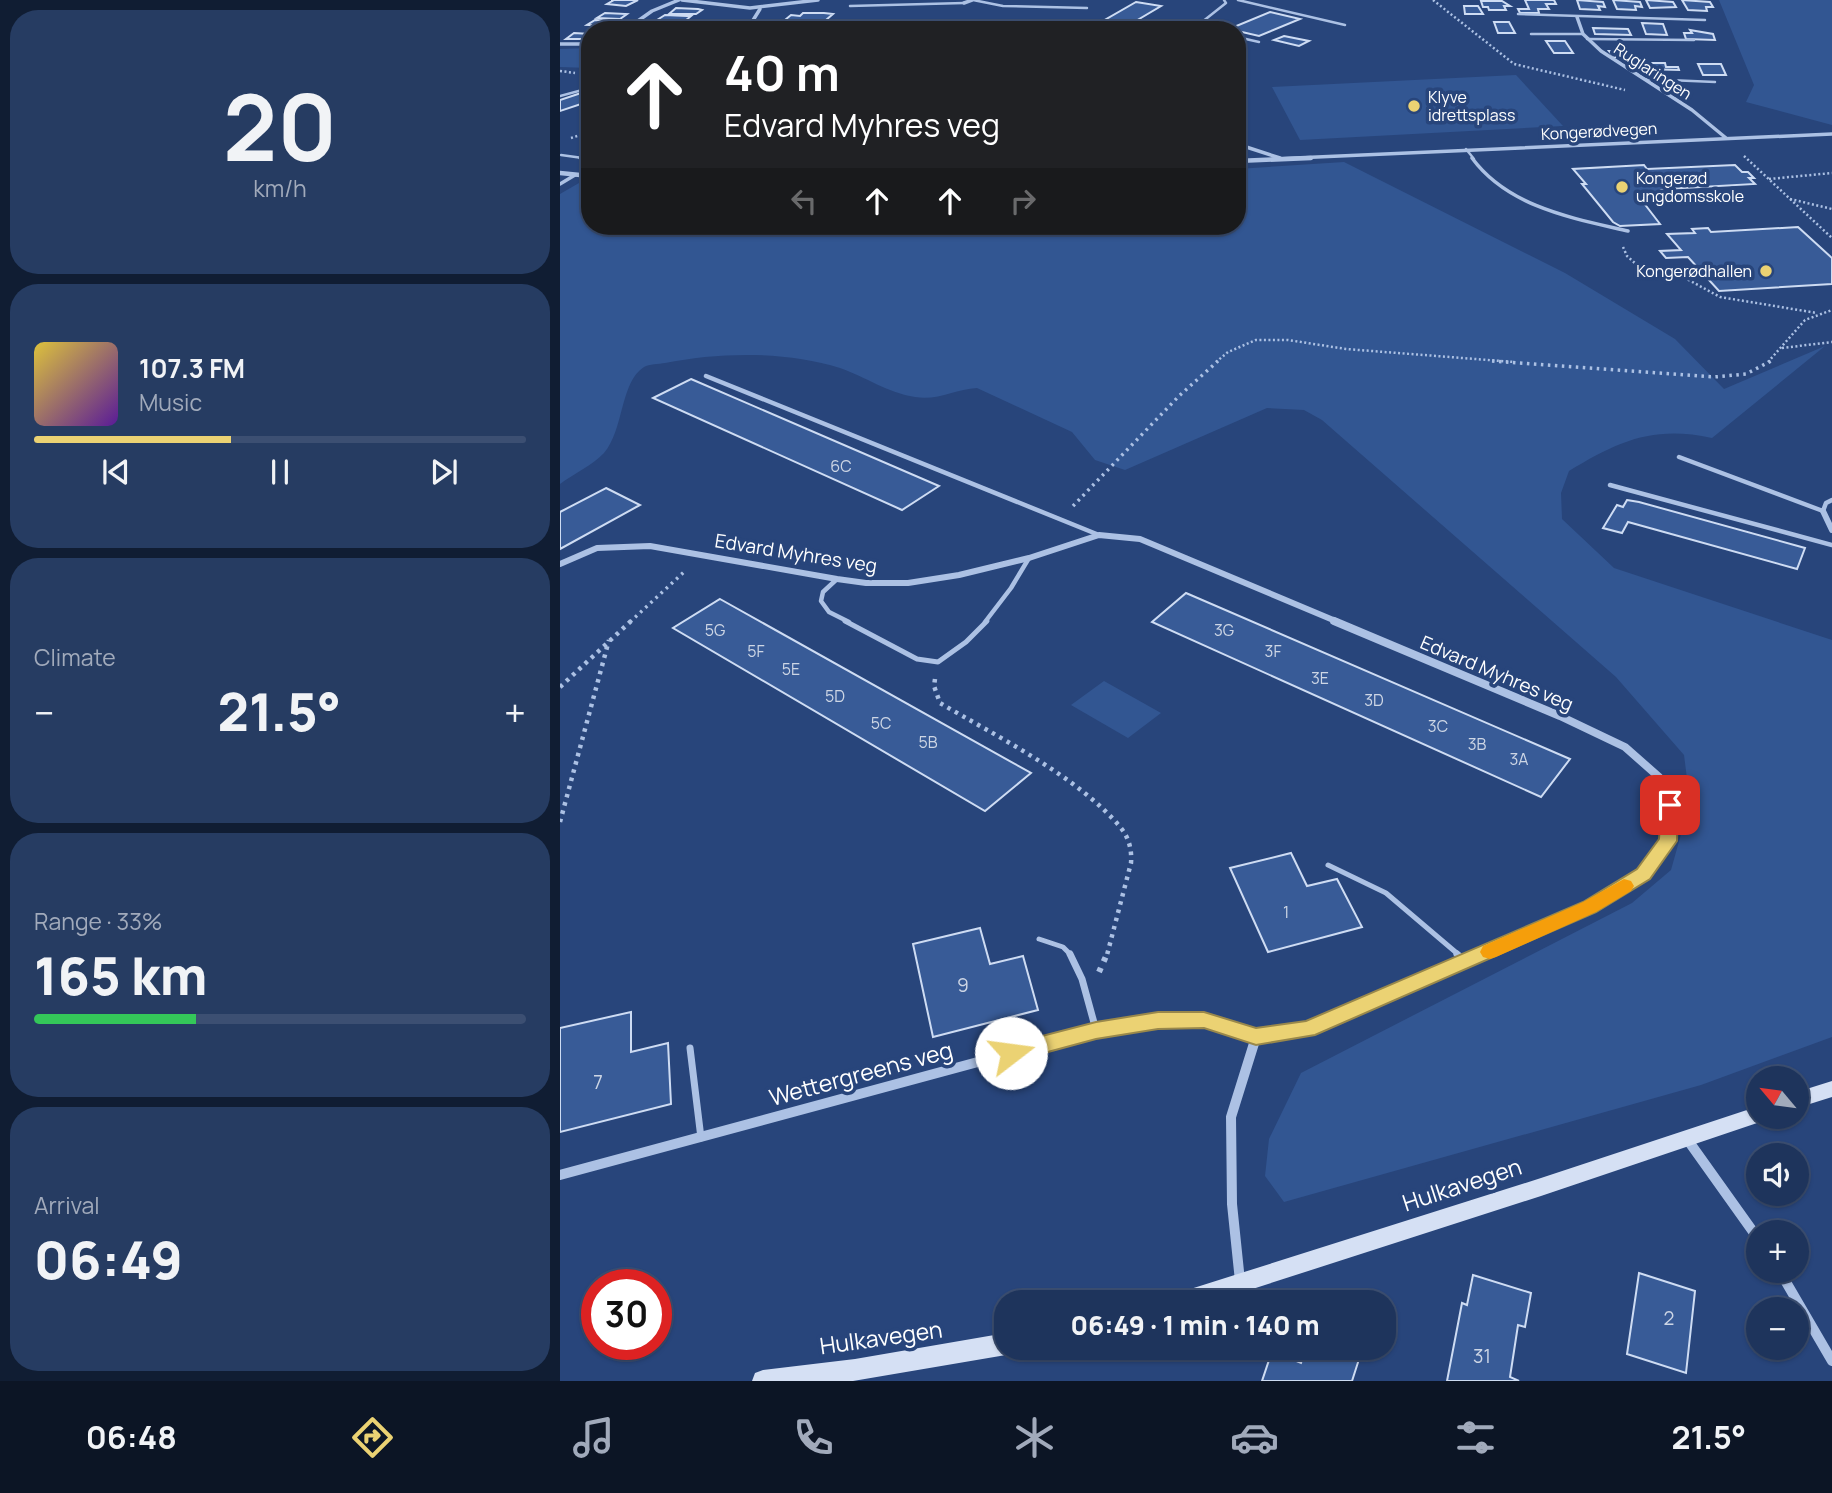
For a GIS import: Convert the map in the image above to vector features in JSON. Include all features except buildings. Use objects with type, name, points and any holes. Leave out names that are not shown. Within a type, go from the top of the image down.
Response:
[{"type":"main road","points":[[1810,1096],[1832,1089]]},
{"type":"main road","name":"Hulkavegen","points":[[1223,1290],[1746,1118]]},
{"type":"main road","name":"Hulkavegen","points":[[763,1381],[855,1370],[994,1346]]},
{"type":"street","points":[[638,21],[652,11],[681,0],[724,8],[760,9],[818,0]]},
{"type":"street","points":[[964,3],[973,0]]},
{"type":"street","points":[[753,21],[760,9]]},
{"type":"street","name":"Ruglaringen","points":[[1577,17],[1583,34],[1601,51],[1692,110],[1726,138]]},
{"type":"street","points":[[560,44],[581,44]]},
{"type":"street","name":"Kongerødvegen","points":[[1246,161],[1832,135]]},
{"type":"street","name":"Kongerødvegen","points":[[1246,147],[1283,159]]},
{"type":"street","points":[[560,173],[581,175]]},
{"type":"street","points":[[1823,511],[1832,530]]},
{"type":"street","name":"Edvard Myhres veg","points":[[560,564],[587,550],[614,545],[650,546],[837,579],[866,583],[908,583],[959,575],[1029,558],[1099,535],[1140,539],[1560,716],[1625,747],[1659,777],[1670,805],[1668,841],[1643,874],[1589,907],[1308,1029],[1256,1037]]},
{"type":"street","name":"Wettergreens veg","points":[[560,1175],[1096,1030],[1158,1020],[1204,1020],[1256,1037]]},
{"type":"street","points":[[1240,1285],[1232,1204],[1231,1118],[1256,1037]]},
{"type":"street","points":[[1687,1138],[1746,1222]]},
{"type":"street","points":[[1787,1283],[1832,1361]]},
{"type":"lane","points":[[973,0],[1013,6],[1087,8]]},
{"type":"lane","points":[[1203,21],[1222,8],[1226,2],[1224,0]]},
{"type":"lane","points":[[1238,0],[1345,25]]},
{"type":"lane","points":[[850,6],[964,3]]},
{"type":"lane","points":[[1518,13],[1705,20]]},
{"type":"lane","points":[[1531,34],[1583,34]]},
{"type":"lane","points":[[1246,39],[1259,42]]},
{"type":"lane","points":[[1587,39],[1694,40]]},
{"type":"lane","points":[[1645,79],[1716,82]]},
{"type":"lane","points":[[560,96],[581,90]]},
{"type":"lane","points":[[1466,149],[1484,175],[1517,198],[1628,231]]},
{"type":"lane","points":[[561,155],[581,158]]},
{"type":"lane","points":[[560,184],[575,175]]},
{"type":"lane","points":[[706,376],[1099,535]]},
{"type":"lane","points":[[1679,457],[1823,511],[1826,503],[1832,499]]},
{"type":"lane","points":[[1610,485],[1832,545]]},
{"type":"lane","points":[[837,579],[823,592],[821,601],[829,612],[917,659],[938,662],[968,640],[1008,597],[1029,558]]},
{"type":"lane","points":[[1328,866],[1386,893],[1423,922],[1466,962]]},
{"type":"lane","points":[[1039,939],[1060,946],[1069,953],[1084,988],[1096,1030]]},
{"type":"lane","points":[[690,1048],[701,1138]]},
{"type":"path","points":[[1433,0],[1514,64],[1630,91]]},
{"type":"path","points":[[1726,138],[1832,238]]},
{"type":"path","points":[[1769,179],[1832,173]]},
{"type":"path","points":[[1789,198],[1832,209]]},
{"type":"path","points":[[1628,231],[1622,242],[1623,248],[1637,265],[1685,278],[1720,297],[1818,313]]},
{"type":"path","points":[[1062,519],[1128,447],[1189,387],[1228,352],[1256,340],[1289,340],[1396,353],[1730,377],[1763,367],[1782,348],[1799,322],[1832,310]]},
{"type":"path","points":[[1782,348],[1801,348],[1832,342]]},
{"type":"path","points":[[560,687],[703,554]]},
{"type":"path","points":[[560,822],[570,774],[598,693],[609,639]]},
{"type":"path","points":[[938,662],[934,686],[940,703],[1036,760],[1088,797],[1119,826],[1131,846],[1129,873],[1102,968],[1084,988]]},
{"type":"shaded area","points":[[1719,0],[1832,0],[1832,125],[1746,102],[1754,85]]},
{"type":"shaded area","points":[[581,48],[581,68],[560,67],[560,49]]},
{"type":"shaded area","name":"Klyve idrettsplass","points":[[1516,75],[1563,126],[1300,140],[1272,87]]},
{"type":"shaded area","points":[[1344,162],[1565,273],[1675,339],[1724,389],[1825,346],[1712,438],[1672,433],[1637,438],[1620,444],[1569,471],[1561,493],[1562,519],[1614,568],[1832,640],[1832,1037],[1753,1066],[1746,1066],[1746,1069],[1701,1085],[1284,1202],[1265,1176],[1269,1139],[1301,1073],[1632,903],[1671,870],[1690,802],[1684,755],[1616,677],[1322,420],[1304,410],[1267,408],[1125,470],[1095,460],[1072,432],[977,388],[923,398],[896,392],[819,362],[753,355],[708,357],[644,367],[630,384],[615,432],[604,453],[560,484],[560,194],[579,183],[581,235],[1246,235],[1246,168]]},
{"type":"shaded area","points":[[1104,681],[1161,713],[1128,738],[1071,705]]},
{"type":"slow traffic","points":[[1490,952],[1589,907],[1624,886]]},
{"type":"place","name":"Klyve idrettsplass","points":[[1414,106]]},
{"type":"place","name":"Kongerød ungdomsskole","points":[[1622,187]]},
{"type":"place","name":"Kongerødhallen","points":[[1766,271]]},
{"type":"route","points":[[1011,1053],[1096,1030],[1158,1020],[1204,1020],[1256,1037],[1308,1029],[1589,907],[1643,874],[1668,841],[1670,805]]}]
